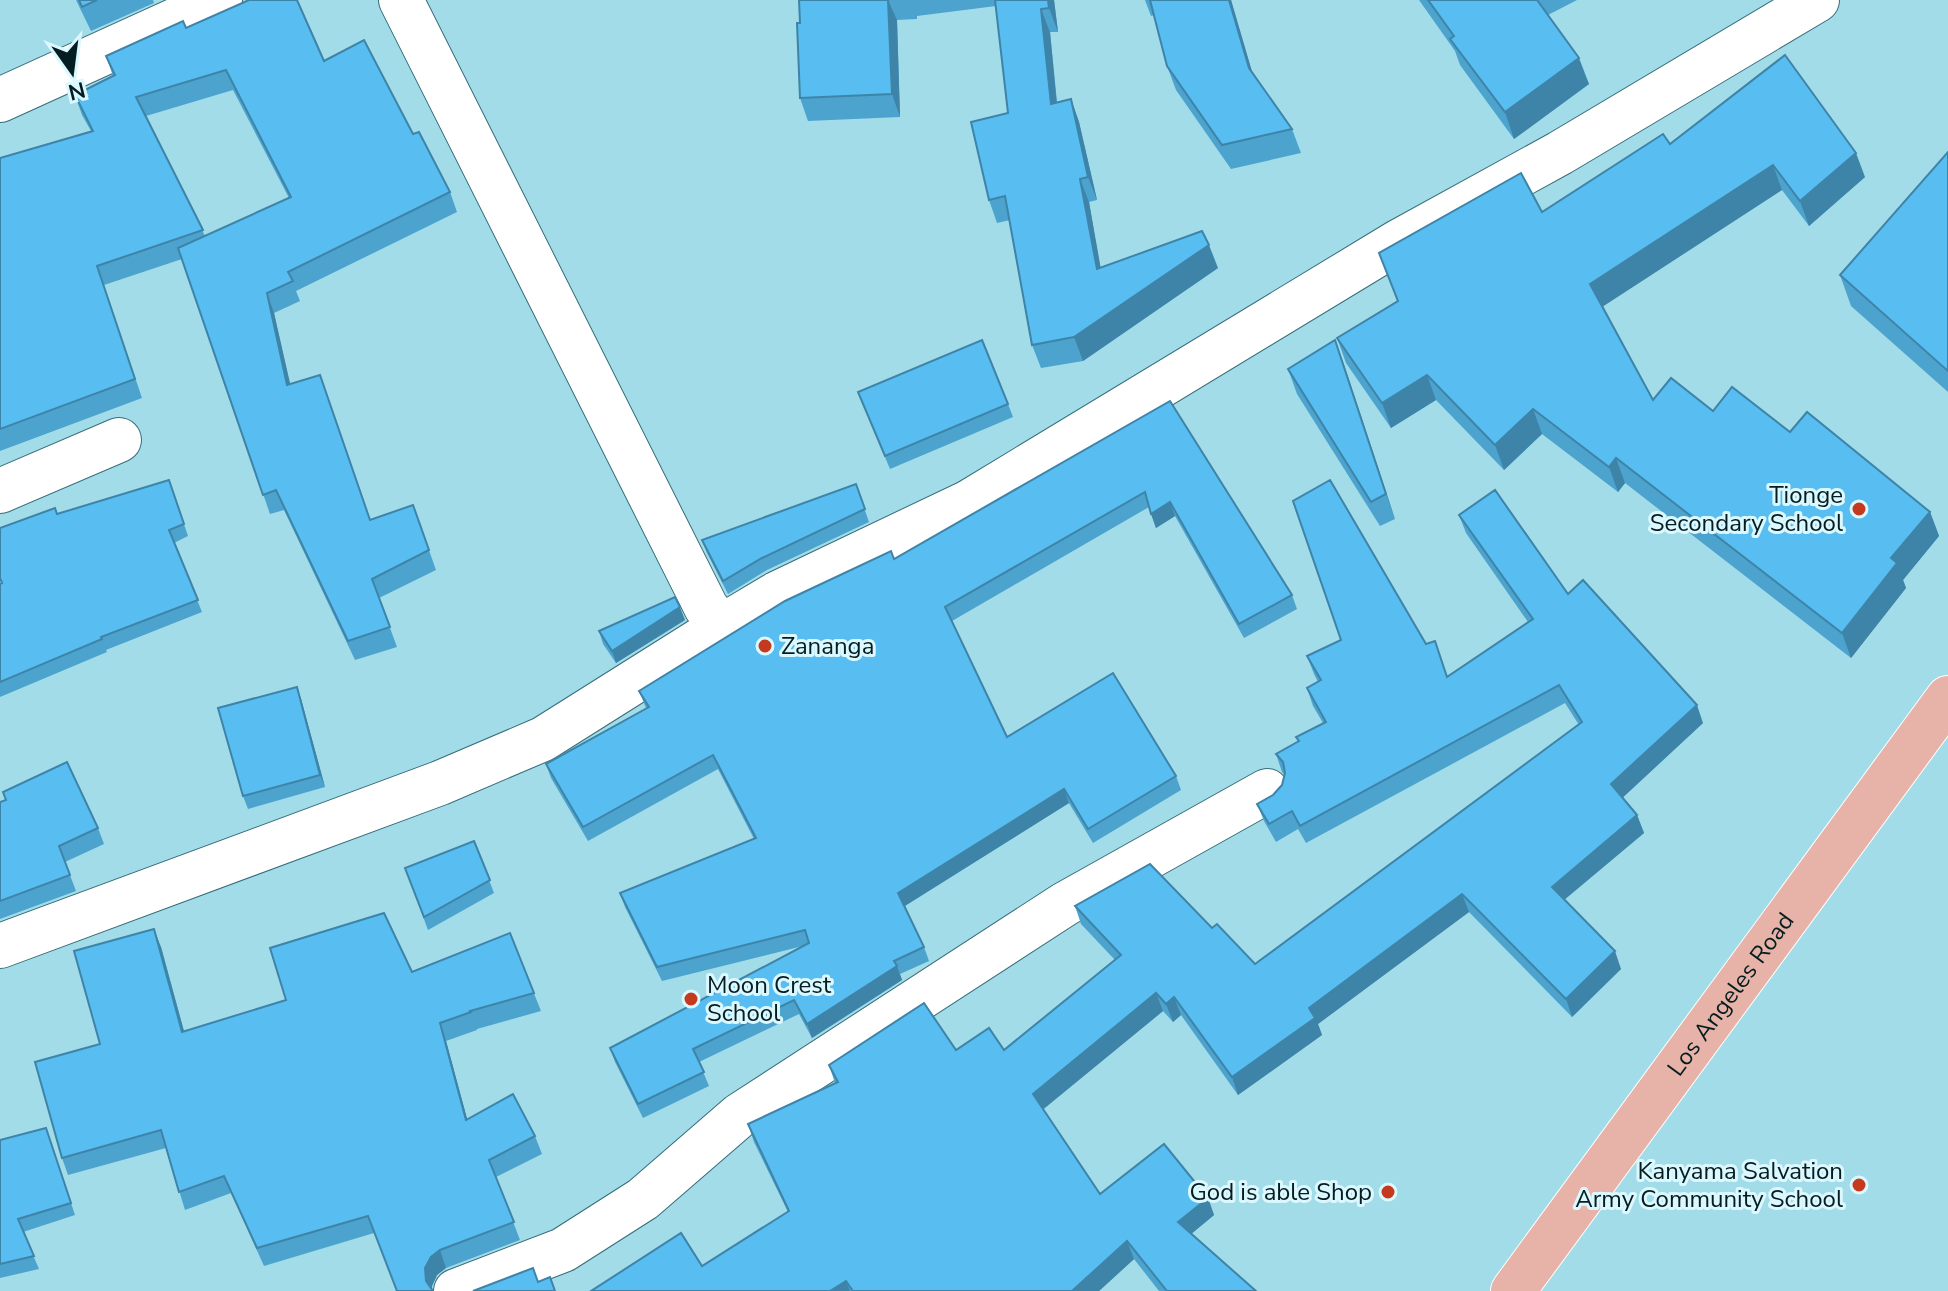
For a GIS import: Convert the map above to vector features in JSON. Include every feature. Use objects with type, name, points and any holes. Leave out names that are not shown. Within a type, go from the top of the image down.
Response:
[{"type":"main road","name":"Los Angeles Road","points":[[1513,1291],[1948,698]]},
{"type":"street","points":[[0,100],[220,0]]},
{"type":"street","points":[[401,0],[706,607],[721,627]]},
{"type":"street","points":[[0,946],[440,783],[543,739],[778,593],[969,502],[1398,242],[1560,153],[1817,0]]},
{"type":"street","points":[[0,491],[119,440]]},
{"type":"street","points":[[456,1291],[563,1250],[643,1199],[740,1115],[1065,904],[1267,791]]},
{"type":"building","points":[[79,0],[97,0],[82,7]]},
{"type":"building","points":[[249,0],[297,0],[324,61],[364,40],[413,134],[419,132],[450,192],[288,272],[293,281],[267,293],[287,385],[320,375],[370,520],[413,505],[429,550],[372,579],[390,627],[348,641],[276,490],[263,495],[178,248],[291,197],[226,70],[136,97],[203,230],[97,266],[135,379],[0,429],[0,158],[93,131],[75,95],[115,75],[106,56],[183,21],[186,28]]},
{"type":"building","points":[[799,0],[888,0],[892,94],[800,98]]},
{"type":"building","points":[[995,0],[1048,0],[1049,8],[1041,9],[1051,104],[1071,99],[1088,177],[1080,179],[1097,269],[1202,231],[1209,245],[1074,337],[1032,345],[1005,196],[989,200],[971,122],[1008,113]]},
{"type":"building","points":[[1150,0],[1229,0],[1249,68],[1292,129],[1222,145],[1167,66]]},
{"type":"building","points":[[1428,0],[1537,0],[1579,58],[1505,112],[1450,39],[1454,36]]},
{"type":"building","points":[[1785,55],[1856,153],[1800,201],[1773,165],[1590,284],[1653,400],[1671,378],[1713,411],[1732,387],[1790,432],[1807,412],[1930,512],[1891,558],[1897,563],[1842,633],[1616,458],[1609,467],[1533,409],[1495,445],[1427,375],[1382,403],[1337,338],[1398,301],[1379,253],[1521,173],[1542,212],[1663,134],[1670,144]]},
{"type":"building","points":[[1948,152],[1948,371],[1840,275]]},
{"type":"building","points":[[982,340],[1008,404],[885,456],[858,392]]},
{"type":"building","points":[[1335,340],[1386,494],[1371,502],[1288,369]]},
{"type":"building","points":[[1170,401],[1292,595],[1239,624],[1170,502],[1151,514],[1145,492],[945,607],[1007,737],[1113,673],[1176,776],[1088,829],[1064,789],[898,893],[924,947],[894,961],[897,966],[807,1024],[794,1000],[693,1049],[704,1072],[638,1104],[610,1048],[809,943],[805,930],[657,967],[620,893],[756,838],[713,755],[583,827],[546,764],[649,707],[639,691],[785,601],[891,551],[894,559]]},
{"type":"building","points":[[169,480],[184,524],[169,530],[198,600],[101,637],[0,682],[0,528],[55,508],[57,514]]},
{"type":"building","points":[[1330,480],[1426,644],[1435,641],[1447,677],[1533,619],[1459,515],[1495,490],[1568,594],[1583,580],[1697,705],[1611,784],[1637,815],[1552,887],[1615,951],[1566,999],[1462,894],[1309,1008],[1315,1018],[1232,1077],[1174,997],[1166,1004],[1156,993],[1033,1094],[1100,1194],[1164,1144],[1208,1198],[1178,1222],[1256,1291],[1167,1291],[1127,1241],[1072,1291],[853,1291],[846,1281],[830,1291],[591,1291],[681,1233],[702,1266],[789,1211],[748,1124],[838,1082],[829,1065],[924,1003],[956,1050],[989,1028],[1004,1050],[1121,955],[1075,906],[1150,864],[1212,928],[1217,924],[1255,964],[1582,722],[1559,685],[1300,826],[1292,811],[1269,824],[1257,804],[1273,795],[1282,785],[1285,773],[1283,762],[1276,754],[1299,741],[1296,737],[1326,722],[1307,688],[1321,680],[1307,656],[1341,640],[1293,501]]},
{"type":"building","points":[[856,484],[865,509],[762,558],[723,581],[702,540]]},
{"type":"building","points":[[675,597],[680,607],[612,651],[599,631]]},
{"type":"building","points":[[297,687],[320,775],[243,796],[218,708]]},
{"type":"building","points":[[67,762],[98,828],[59,846],[70,875],[0,901],[0,802],[6,800],[3,792]]},
{"type":"building","points":[[474,841],[490,880],[424,917],[405,868]]},
{"type":"building","points":[[384,913],[412,972],[510,933],[534,993],[440,1023],[466,1120],[513,1094],[535,1136],[489,1160],[514,1222],[440,1250],[431,1257],[425,1268],[426,1281],[433,1291],[397,1291],[368,1216],[257,1248],[224,1176],[179,1192],[161,1130],[62,1158],[35,1062],[100,1044],[74,951],[154,929],[182,1032],[286,1000],[270,948]]},
{"type":"building","points":[[46,1128],[71,1203],[18,1219],[34,1256],[0,1264],[0,1140]]},
{"type":"building","points":[[533,1268],[538,1282],[550,1277],[555,1291],[473,1291]]},
{"type":"place","name":"Tionge Secondary School","points":[[1859,509]]},
{"type":"place","name":"Zananga","points":[[765,646]]},
{"type":"place","name":"Moon Crest School","points":[[691,999]]},
{"type":"place","name":"Kanyama Salvation Army Community School","points":[[1859,1185]]},
{"type":"place","name":"God is able Shop","points":[[1388,1192]]}]
